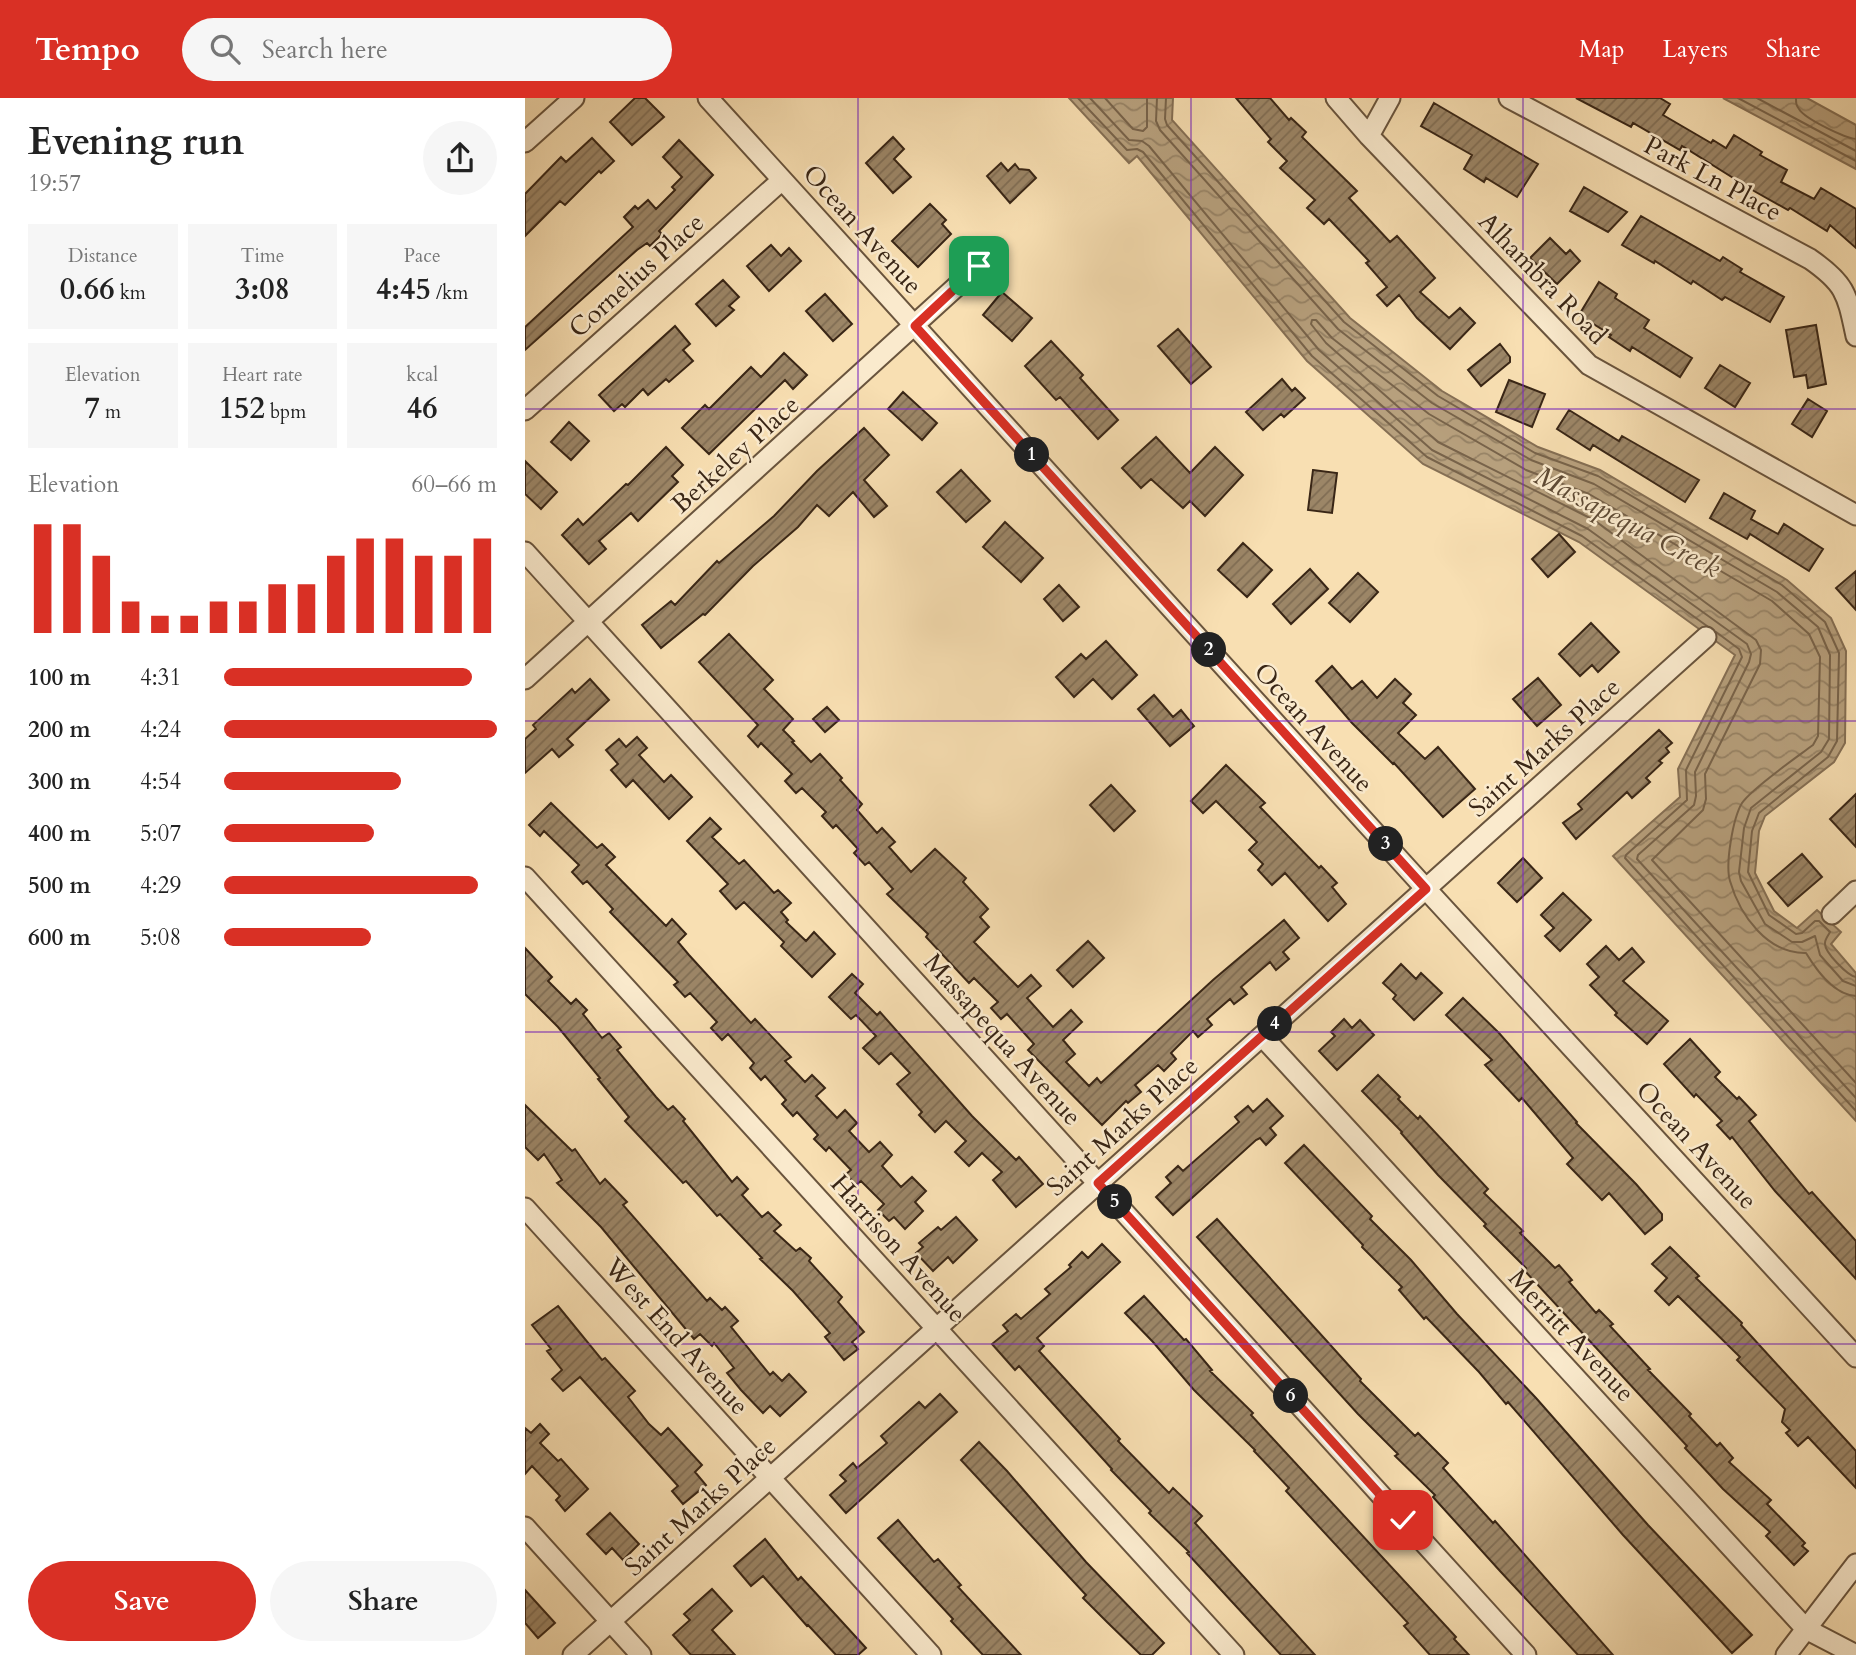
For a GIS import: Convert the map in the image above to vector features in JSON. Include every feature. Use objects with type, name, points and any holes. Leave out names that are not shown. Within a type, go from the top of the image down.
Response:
[{"type":"street","points":[[525,142],[574,98]]},
{"type":"street","name":"Ocean Avenue","points":[[708,98],[1426,889],[1856,1357]]},
{"type":"street","name":"Alhambra Road","points":[[1336,98],[1369,136],[1589,365],[1856,515]]},
{"type":"street","points":[[1369,136],[1390,98]]},
{"type":"street","name":"Park Ln Place","points":[[1509,98],[1810,259],[1832,275],[1842,288],[1849,302],[1856,336]]},
{"type":"street","name":"Cornelius Place","points":[[525,410],[782,180]]},
{"type":"street","name":"Berkeley Place","points":[[525,679],[979,266]]},
{"type":"street","name":"Massapequa Avenue","points":[[525,552],[1526,1655]]},
{"type":"street","name":"Saint Marks Place","points":[[573,1655],[1706,637]]},
{"type":"street","name":"Harrison Avenue","points":[[525,877],[1234,1655]]},
{"type":"street","points":[[1832,914],[1856,891]]},
{"type":"street","name":"Merritt Avenue","points":[[1262,1036],[1806,1629],[1856,1655]]},
{"type":"street","name":"West End Avenue","points":[[525,1208],[931,1655]]},
{"type":"street","points":[[525,1527],[641,1655]]},
{"type":"street","points":[[1786,1655],[1856,1564]]},
{"type":"water","name":"Massapequa Creek","points":[[1069,98],[1173,98],[1172,120],[1350,318],[1442,391],[1538,447],[1600,470],[1787,580],[1831,618],[1846,651],[1845,743],[1834,762],[1765,816],[1759,831],[1755,873],[1774,911],[1797,928],[1817,910],[1841,932],[1831,944],[1856,973],[1856,1121],[1613,856],[1680,797],[1678,769],[1735,655],[1579,542],[1423,464],[1307,361],[1137,156],[1129,163]]},
{"type":"water","points":[[1723,98],[1807,98],[1856,125],[1856,169]]},
{"type":"building","points":[[635,98],[645,98],[664,117],[632,145],[610,122]]},
{"type":"building","points":[[1236,98],[1270,98],[1289,120],[1291,118],[1306,132],[1302,137],[1357,191],[1349,198],[1390,242],[1397,236],[1435,278],[1420,292],[1449,318],[1460,308],[1475,323],[1450,349],[1417,318],[1399,295],[1387,306],[1377,295],[1387,287],[1366,263],[1369,261],[1329,219],[1324,224],[1307,208],[1315,200],[1280,168],[1287,161],[1268,142],[1271,139]]},
{"type":"building","points":[[1576,98],[1660,98],[1670,104],[1663,115],[1711,143],[1713,140],[1726,148],[1734,135],[1762,152],[1760,155],[1787,170],[1781,182],[1814,199],[1821,188],[1856,209],[1856,248],[1830,225],[1827,231],[1790,208],[1788,210],[1754,191],[1682,146],[1680,150],[1633,123],[1631,127]]},
{"type":"building","points":[[1434,103],[1538,164],[1517,197],[1486,178],[1484,182],[1464,169],[1472,155],[1421,126]]},
{"type":"building","points":[[893,137],[904,149],[894,159],[911,177],[893,193],[866,163]]},
{"type":"building","points":[[592,138],[614,161],[601,173],[599,171],[565,205],[560,201],[525,236],[525,194],[561,157],[566,162]]},
{"type":"building","points":[[679,140],[713,175],[659,231],[662,234],[650,246],[647,243],[637,250],[525,350],[525,327],[633,227],[624,217],[635,206],[638,209],[648,200],[656,209],[675,190],[672,187],[682,177],[663,157]]},
{"type":"building","points":[[1001,163],[1008,171],[1015,164],[1019,169],[1029,170],[1036,178],[1010,203],[987,176]]},
{"type":"building","points":[[1584,187],[1627,212],[1608,232],[1570,211]]},
{"type":"building","points":[[930,204],[946,220],[942,224],[951,234],[918,267],[892,241]]},
{"type":"building","points":[[1641,216],[1720,261],[1723,257],[1742,269],[1740,272],[1784,297],[1770,322],[1725,297],[1722,300],[1693,281],[1691,284],[1655,261],[1654,263],[1622,245]]},
{"type":"building","points":[[1550,238],[1566,254],[1570,250],[1580,261],[1557,284],[1530,258]]},
{"type":"building","points":[[771,245],[781,256],[789,248],[801,261],[769,291],[747,266]]},
{"type":"building","points":[[723,280],[739,297],[729,306],[734,310],[716,326],[696,304]]},
{"type":"building","points":[[1599,282],[1617,294],[1615,298],[1649,320],[1644,328],[1692,358],[1680,377],[1632,347],[1630,351],[1609,337],[1611,335],[1579,315]]},
{"type":"building","points":[[1002,292],[1032,318],[1012,341],[983,315]]},
{"type":"building","points":[[825,294],[852,324],[833,341],[806,311]]},
{"type":"building","points":[[1816,325],[1826,384],[1808,388],[1806,375],[1794,377],[1786,330]]},
{"type":"building","points":[[675,326],[690,344],[683,350],[693,361],[669,382],[666,379],[648,395],[643,389],[625,407],[622,404],[614,411],[599,395]]},
{"type":"building","points":[[1178,329],[1211,367],[1191,384],[1158,346]]},
{"type":"building","points":[[1051,341],[1083,375],[1080,378],[1118,420],[1098,439],[1060,397],[1056,400],[1025,366]]},
{"type":"building","points":[[1500,344],[1510,357],[1510,362],[1481,386],[1468,370]]},
{"type":"building","points":[[784,353],[807,375],[793,389],[785,380],[709,454],[682,428],[705,405],[709,409],[751,367],[761,377]]},
{"type":"building","points":[[1720,365],[1750,383],[1735,407],[1705,388]]},
{"type":"building","points":[[1282,379],[1292,391],[1295,388],[1305,398],[1284,417],[1281,414],[1263,430],[1246,412]]},
{"type":"building","points":[[1509,380],[1545,394],[1532,427],[1496,412]]},
{"type":"building","points":[[903,392],[937,423],[922,440],[888,409]]},
{"type":"building","points":[[1808,399],[1827,411],[1812,437],[1792,424]]},
{"type":"building","points":[[1569,410],[1619,441],[1622,436],[1699,480],[1685,502],[1593,445],[1590,450],[1557,429]]},
{"type":"building","points":[[569,422],[589,441],[571,460],[551,442]]},
{"type":"building","points":[[864,428],[889,455],[864,480],[887,506],[874,517],[853,492],[829,516],[817,505],[798,527],[753,566],[705,615],[661,648],[642,625],[671,601],[675,605],[717,561],[719,563],[774,516],[817,471]]},
{"type":"building","points":[[1156,437],[1190,473],[1215,447],[1243,475],[1205,516],[1190,501],[1183,508],[1151,479],[1141,488],[1122,468]]},
{"type":"building","points":[[666,447],[683,465],[672,476],[678,482],[638,521],[631,513],[599,541],[606,549],[589,564],[562,535],[578,519],[583,525]]},
{"type":"building","points":[[525,461],[557,492],[541,509],[525,494]]},
{"type":"building","points":[[961,470],[990,501],[966,522],[937,492]]},
{"type":"building","points":[[1313,470],[1337,473],[1332,513],[1308,510]]},
{"type":"building","points":[[1724,493],[1755,511],[1751,519],[1778,534],[1784,524],[1823,549],[1809,571],[1750,534],[1747,539],[1710,518]]},
{"type":"building","points":[[1005,522],[1043,558],[1021,582],[983,547]]},
{"type":"building","points":[[1559,534],[1575,552],[1548,577],[1532,559]]},
{"type":"building","points":[[1243,543],[1272,570],[1247,597],[1218,570]]},
{"type":"building","points":[[1310,569],[1328,589],[1291,624],[1273,604]]},
{"type":"building","points":[[1856,571],[1856,610],[1836,588]]},
{"type":"building","points":[[1358,573],[1378,592],[1350,622],[1329,603]]},
{"type":"building","points":[[1059,585],[1079,607],[1063,621],[1044,599]]},
{"type":"building","points":[[1591,623],[1619,652],[1598,672],[1592,665],[1580,676],[1559,654]]},
{"type":"building","points":[[729,634],[773,680],[764,689],[793,719],[783,730],[794,741],[792,742],[811,762],[820,754],[842,778],[840,780],[862,804],[857,810],[877,833],[882,828],[895,842],[889,847],[911,872],[935,849],[966,878],[963,882],[988,909],[980,917],[989,927],[974,942],[1018,987],[1031,975],[1041,986],[1027,998],[1053,1027],[1071,1010],[1082,1022],[1063,1040],[1075,1054],[1066,1062],[1089,1086],[1097,1078],[1101,1083],[1213,980],[1284,920],[1299,938],[1283,952],[1289,959],[1276,970],[1270,962],[1241,987],[1247,994],[1234,1004],[1230,999],[1207,1019],[1212,1025],[1198,1037],[1193,1031],[1171,1053],[1176,1059],[1164,1071],[1158,1065],[1135,1085],[1141,1092],[1128,1103],[1126,1101],[1102,1125],[1028,1050],[1034,1044],[1007,1014],[1001,1019],[991,1008],[998,1002],[974,978],[969,983],[926,937],[928,934],[887,894],[893,889],[869,862],[865,865],[854,853],[858,849],[836,825],[833,828],[822,816],[826,812],[802,788],[796,793],[785,781],[792,774],[761,743],[758,747],[748,736],[758,725],[699,662]]},
{"type":"building","points":[[1106,641],[1137,675],[1112,699],[1093,679],[1074,697],[1056,677],[1081,654],[1086,659]]},
{"type":"building","points":[[1332,666],[1352,689],[1362,681],[1377,698],[1395,679],[1411,694],[1403,703],[1416,715],[1398,733],[1425,759],[1438,747],[1475,789],[1443,817],[1394,763],[1352,723],[1316,681]]},
{"type":"building","points":[[1538,678],[1561,705],[1537,726],[1513,699]]},
{"type":"building","points":[[590,679],[609,700],[567,739],[573,745],[559,757],[552,749],[525,773],[525,739],[536,729],[533,725],[572,689],[575,693]]},
{"type":"building","points":[[1154,695],[1173,717],[1181,710],[1194,726],[1170,746],[1138,709]]},
{"type":"building","points":[[827,707],[839,720],[825,732],[813,719]]},
{"type":"building","points":[[1659,730],[1672,743],[1666,748],[1669,752],[1659,761],[1662,763],[1646,778],[1650,782],[1632,798],[1627,792],[1576,839],[1563,823],[1582,809],[1578,804]]},
{"type":"building","points":[[637,737],[647,748],[639,755],[664,782],[671,775],[692,797],[669,819],[633,780],[626,787],[611,770],[618,764],[606,750],[619,739],[626,747]]},
{"type":"building","points":[[1226,765],[1265,803],[1260,807],[1337,883],[1332,887],[1346,904],[1328,921],[1285,873],[1272,885],[1258,870],[1263,864],[1249,850],[1257,842],[1216,801],[1203,813],[1191,801]]},
{"type":"building","points":[[1111,785],[1135,811],[1114,831],[1090,805]]},
{"type":"building","points":[[1856,794],[1856,847],[1830,819]]},
{"type":"building","points":[[551,803],[597,848],[602,844],[615,857],[606,865],[666,926],[672,919],[686,934],[678,942],[751,1023],[755,1019],[791,1057],[785,1061],[805,1082],[812,1075],[825,1088],[816,1096],[837,1118],[845,1110],[857,1123],[849,1131],[869,1152],[880,1142],[892,1155],[882,1166],[901,1187],[912,1177],[926,1191],[915,1202],[923,1211],[905,1229],[894,1217],[889,1221],[878,1210],[884,1204],[861,1181],[856,1185],[846,1174],[851,1170],[829,1147],[826,1151],[814,1139],[818,1135],[797,1112],[793,1116],[782,1104],[786,1100],[765,1076],[761,1080],[750,1068],[754,1063],[728,1034],[722,1040],[711,1028],[717,1022],[690,993],[685,997],[674,985],[678,982],[610,912],[613,909],[587,881],[583,884],[572,872],[579,865],[544,831],[540,836],[529,825]]},
{"type":"building","points":[[710,818],[721,829],[712,837],[739,864],[744,860],[774,893],[778,890],[791,903],[781,912],[788,920],[786,922],[806,941],[814,932],[835,954],[812,977],[781,946],[784,942],[744,902],[736,909],[720,891],[728,884],[687,841]]},
{"type":"building","points":[[1802,854],[1822,877],[1788,906],[1768,883]]},
{"type":"building","points":[[1523,858],[1542,878],[1517,902],[1498,883]]},
{"type":"building","points":[[1563,893],[1591,920],[1560,951],[1545,936],[1554,928],[1541,915]]},
{"type":"building","points":[[1088,941],[1104,958],[1073,987],[1057,970]]},
{"type":"building","points":[[1606,946],[1619,960],[1632,948],[1644,962],[1623,981],[1668,1021],[1647,1044],[1615,1015],[1617,1013],[1590,985],[1599,977],[1587,964]]},
{"type":"building","points":[[525,948],[552,977],[548,981],[571,1004],[576,999],[587,1010],[583,1014],[602,1038],[609,1033],[621,1047],[617,1050],[668,1110],[673,1106],[685,1119],[683,1121],[732,1182],[737,1177],[748,1189],[742,1195],[762,1217],[768,1212],[781,1225],[774,1231],[796,1251],[800,1248],[811,1258],[809,1261],[842,1297],[838,1302],[864,1332],[852,1342],[858,1349],[844,1360],[825,1337],[830,1333],[793,1291],[720,1214],[717,1216],[686,1181],[683,1183],[625,1121],[629,1117],[598,1079],[600,1078],[558,1027],[525,994]]},
{"type":"building","points":[[1401,964],[1416,979],[1421,973],[1442,993],[1414,1020],[1393,999],[1396,995],[1383,983]]},
{"type":"building","points":[[852,974],[863,984],[855,993],[877,1015],[880,1012],[972,1116],[1016,1160],[1019,1157],[1043,1184],[1016,1207],[993,1180],[1002,1172],[982,1153],[969,1166],[955,1152],[966,1141],[946,1121],[935,1132],[919,1115],[922,1112],[897,1084],[910,1073],[891,1053],[879,1064],[863,1048],[876,1036],[856,1015],[851,1019],[829,997]]},
{"type":"building","points":[[1463,998],[1499,1033],[1576,1123],[1636,1184],[1662,1214],[1662,1220],[1645,1234],[1609,1193],[1602,1200],[1567,1164],[1573,1158],[1522,1098],[1519,1101],[1485,1065],[1492,1060],[1446,1015]]},
{"type":"building","points":[[1344,1019],[1352,1028],[1360,1020],[1374,1035],[1337,1070],[1319,1051],[1335,1036],[1331,1032]]},
{"type":"building","points":[[1690,1039],[1720,1072],[1715,1077],[1756,1115],[1749,1121],[1809,1194],[1812,1192],[1856,1241],[1856,1279],[1775,1191],[1732,1137],[1730,1139],[1717,1125],[1722,1121],[1696,1094],[1694,1097],[1664,1064]]},
{"type":"building","points":[[1378,1075],[1400,1097],[1398,1099],[1418,1119],[1420,1116],[1488,1189],[1484,1193],[1523,1231],[1520,1233],[1555,1268],[1559,1265],[1572,1280],[1569,1282],[1596,1313],[1599,1310],[1613,1324],[1610,1326],[1691,1414],[1689,1416],[1717,1446],[1720,1443],[1733,1458],[1729,1462],[1771,1500],[1767,1504],[1805,1543],[1802,1546],[1808,1551],[1794,1565],[1766,1536],[1770,1532],[1723,1489],[1685,1448],[1687,1446],[1524,1270],[1526,1268],[1484,1226],[1486,1224],[1362,1091]]},
{"type":"building","points":[[1267,1099],[1283,1116],[1270,1128],[1276,1135],[1266,1145],[1260,1138],[1256,1140],[1173,1215],[1156,1197],[1171,1183],[1166,1177],[1178,1166],[1183,1171],[1239,1122],[1235,1117],[1248,1106],[1253,1112]]},
{"type":"building","points":[[525,1105],[572,1151],[575,1149],[600,1184],[605,1179],[627,1202],[623,1205],[707,1301],[710,1298],[722,1310],[725,1307],[738,1321],[731,1327],[770,1375],[773,1372],[782,1381],[789,1374],[806,1392],[780,1416],[770,1406],[763,1413],[741,1390],[727,1373],[734,1368],[714,1343],[712,1346],[700,1334],[694,1339],[601,1227],[557,1183],[562,1180],[544,1154],[538,1160],[525,1147]]},
{"type":"building","points":[[1304,1145],[1372,1216],[1370,1219],[1411,1260],[1648,1525],[1752,1635],[1732,1653],[1623,1535],[1508,1402],[1506,1404],[1426,1317],[1424,1319],[1399,1290],[1402,1287],[1285,1163]]},
{"type":"building","points":[[956,1217],[977,1240],[953,1263],[948,1257],[933,1271],[916,1253],[923,1247],[919,1243],[938,1227],[941,1230]]},
{"type":"building","points":[[1217,1219],[1360,1381],[1415,1436],[1418,1433],[1448,1463],[1443,1468],[1493,1523],[1495,1521],[1613,1655],[1578,1655],[1433,1497],[1435,1495],[1395,1456],[1398,1454],[1358,1414],[1197,1237]]},
{"type":"building","points":[[1102,1244],[1120,1262],[1037,1338],[1044,1346],[1039,1351],[1120,1439],[1118,1441],[1169,1493],[1173,1488],[1202,1516],[1195,1523],[1315,1655],[1281,1655],[1187,1553],[1189,1552],[1149,1513],[1151,1511],[1019,1366],[1015,1370],[992,1344],[1008,1331],[1003,1325],[1016,1314],[1021,1319],[1050,1294],[1045,1289],[1071,1267],[1069,1265],[1082,1252],[1088,1258]]},
{"type":"building","points":[[1670,1247],[1856,1451],[1856,1488],[1808,1437],[1798,1446],[1786,1433],[1790,1430],[1782,1422],[1785,1409],[1737,1360],[1740,1357],[1678,1296],[1669,1305],[1655,1291],[1667,1278],[1652,1264]]},
{"type":"building","points":[[1144,1296],[1456,1637],[1454,1639],[1469,1655],[1430,1655],[1404,1626],[1408,1623],[1286,1491],[1289,1488],[1194,1390],[1125,1313]]},
{"type":"building","points":[[558,1306],[602,1360],[605,1358],[635,1391],[628,1397],[649,1424],[661,1435],[668,1428],[702,1465],[695,1472],[706,1485],[683,1504],[672,1491],[678,1486],[580,1377],[563,1391],[552,1379],[562,1370],[547,1351],[551,1349],[532,1325]]},
{"type":"building","points":[[940,1394],[957,1412],[846,1513],[830,1495],[846,1481],[840,1475],[853,1463],[857,1468],[887,1443],[881,1436],[919,1402],[925,1408]]},
{"type":"building","points":[[540,1424],[549,1434],[540,1443],[558,1461],[561,1459],[588,1489],[565,1511],[556,1500],[560,1496],[532,1466],[525,1474],[525,1428],[531,1433]]},
{"type":"building","points":[[979,1442],[1086,1562],[1164,1643],[1152,1655],[1141,1655],[1083,1598],[1086,1595],[961,1460]]},
{"type":"building","points":[[610,1513],[639,1544],[623,1560],[612,1548],[606,1554],[587,1534]]},
{"type":"building","points":[[898,1520],[934,1562],[938,1559],[961,1585],[958,1587],[1021,1655],[983,1655],[951,1621],[953,1619],[878,1538]]},
{"type":"building","points":[[765,1539],[798,1580],[801,1577],[866,1648],[858,1655],[836,1655],[763,1576],[751,1586],[734,1566]]},
{"type":"building","points":[[712,1589],[732,1611],[712,1630],[735,1655],[691,1655],[673,1635],[690,1620],[684,1614]]},
{"type":"building","points":[[525,1590],[555,1623],[538,1638],[525,1623]]},
{"type":"route","points":[[979,266],[915,326],[1426,889],[1098,1183],[1403,1520]]}]
